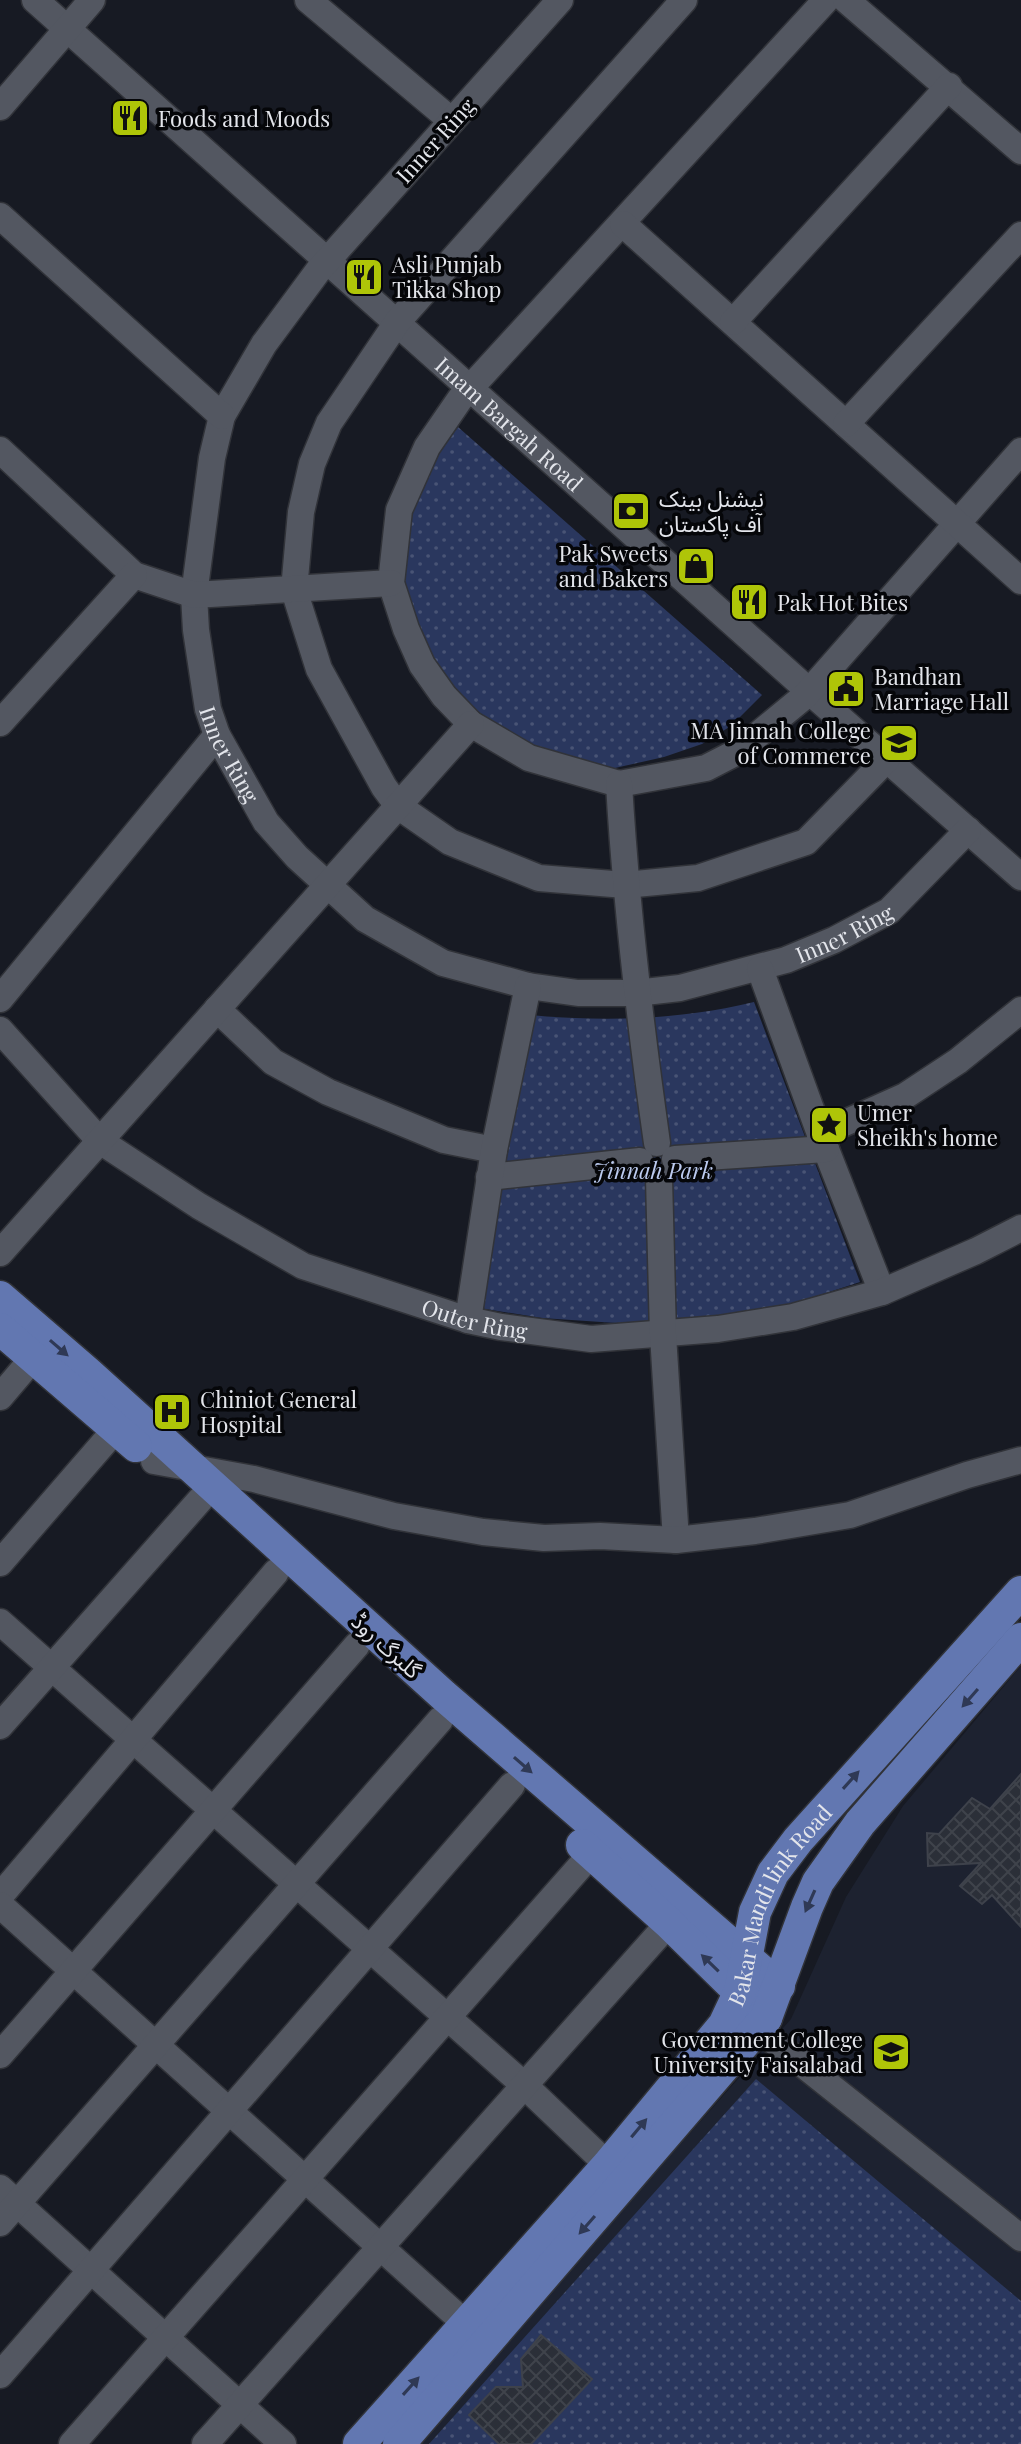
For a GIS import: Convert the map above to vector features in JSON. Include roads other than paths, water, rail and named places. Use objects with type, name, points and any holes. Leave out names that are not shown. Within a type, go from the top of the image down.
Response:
[{"type":"main road","name":"گلبرگ روڈ","points":[[0,1297],[443,1695],[779,1986]]},
{"type":"main road","name":"گلبرگ روڈ","points":[[0,1329],[200,1500],[512,1785],[669,1923],[740,1991],[762,2023]]},
{"type":"main road","name":"Bakar Mandi link Road","points":[[359,2444],[608,2165],[724,2025],[740,1991],[755,1912],[773,1873],[798,1840],[1021,1592]]},
{"type":"main road","name":"Bakar Mandi link Road","points":[[399,2444],[762,2023],[779,1986],[807,1907],[835,1855],[1021,1639]]},
{"type":"street","name":"Imam Bargah Road","points":[[35,0],[1021,877]]},
{"type":"street","points":[[0,107],[92,0]]},
{"type":"street","points":[[308,0],[452,121]]},
{"type":"street","name":"Inner Ring","points":[[560,0],[328,260],[264,344],[222,416],[212,458],[194,595],[208,709],[217,735],[266,822],[297,857],[365,919],[443,963],[528,986],[578,993],[636,993],[680,988],[760,969],[834,940],[889,911],[968,830]]},
{"type":"street","points":[[684,0],[398,321],[329,423],[312,464],[301,512],[294,590],[319,669],[384,787],[398,806],[450,842],[539,878],[625,885],[698,878],[806,842],[887,759]]},
{"type":"street","points":[[826,0],[460,399],[427,447],[399,510],[391,583],[406,629],[422,665],[444,696],[471,724],[529,758],[619,784],[706,768],[737,752],[809,691],[1021,451]]},
{"type":"street","points":[[846,0],[1021,151]]},
{"type":"street","points":[[733,322],[949,86]]},
{"type":"street","points":[[0,216],[222,416]]},
{"type":"street","points":[[623,224],[1021,581]]},
{"type":"street","points":[[846,424],[1021,235]]},
{"type":"street","points":[[0,450],[134,575],[194,595],[391,583]]},
{"type":"street","points":[[0,723],[134,575]]},
{"type":"street","points":[[0,1253],[471,724]]},
{"type":"street","points":[[0,999],[217,735]]},
{"type":"street","points":[[619,784],[636,993],[658,1160],[663,1335],[676,1540]]},
{"type":"street","points":[[760,969],[882,1292]]},
{"type":"street","points":[[468,1320],[489,1177],[528,986]]},
{"type":"street","points":[[217,1009],[273,1062],[328,1092],[444,1140],[494,1150]]},
{"type":"street","points":[[489,1177],[823,1141],[905,1096],[958,1061],[1021,1010]]},
{"type":"street","name":"Outer Ring","points":[[0,1030],[100,1141],[199,1206],[303,1266],[468,1320],[591,1339],[663,1335],[793,1317],[882,1292],[1021,1228]]},
{"type":"street","points":[[0,1397],[34,1357]]},
{"type":"street","points":[[0,1563],[116,1429]]},
{"type":"street","points":[[154,1461],[254,1479],[394,1516],[483,1532],[544,1538],[600,1536],[676,1540],[850,1515],[1021,1460]]},
{"type":"street","points":[[0,1726],[200,1500]]},
{"type":"street","points":[[0,1896],[276,1572]]},
{"type":"street","points":[[0,1622],[524,2085],[608,2165]]},
{"type":"street","points":[[0,2055],[357,1645]]},
{"type":"street","points":[[283,2444],[91,2270],[6,2205],[156,2045],[440,1720]]},
{"type":"street","points":[[0,2375],[512,1785]]},
{"type":"street","points":[[72,2444],[592,1853]]},
{"type":"street","points":[[0,1905],[466,2324]]},
{"type":"street","points":[[205,2444],[669,1923]]},
{"type":"street","points":[[762,2023],[1021,2238]]},
{"type":"place","name":"Foods and Moods","points":[[130,118]]},
{"type":"place","name":"Asli Punjab Tikka Shop","points":[[364,277]]},
{"type":"place","name":"نیشنل بینک آف پاکستان","points":[[631,511]]},
{"type":"place","name":"Pak Sweets and Bakers","points":[[696,566]]},
{"type":"place","name":"Pak Hot Bites","points":[[749,602]]},
{"type":"place","name":"Bandhan Marriage Hall","points":[[846,689]]},
{"type":"place","name":"MA Jinnah College of Commerce","points":[[899,743]]},
{"type":"place","name":"Umer Sheikh's home","points":[[829,1125]]},
{"type":"place","name":"Chiniot General Hospital","points":[[172,1412]]},
{"type":"place","name":"Government College University Faisalabad","points":[[891,2052]]},
{"type":"park label","name":"Jinnah Park","points":[[653,1170]]}]
